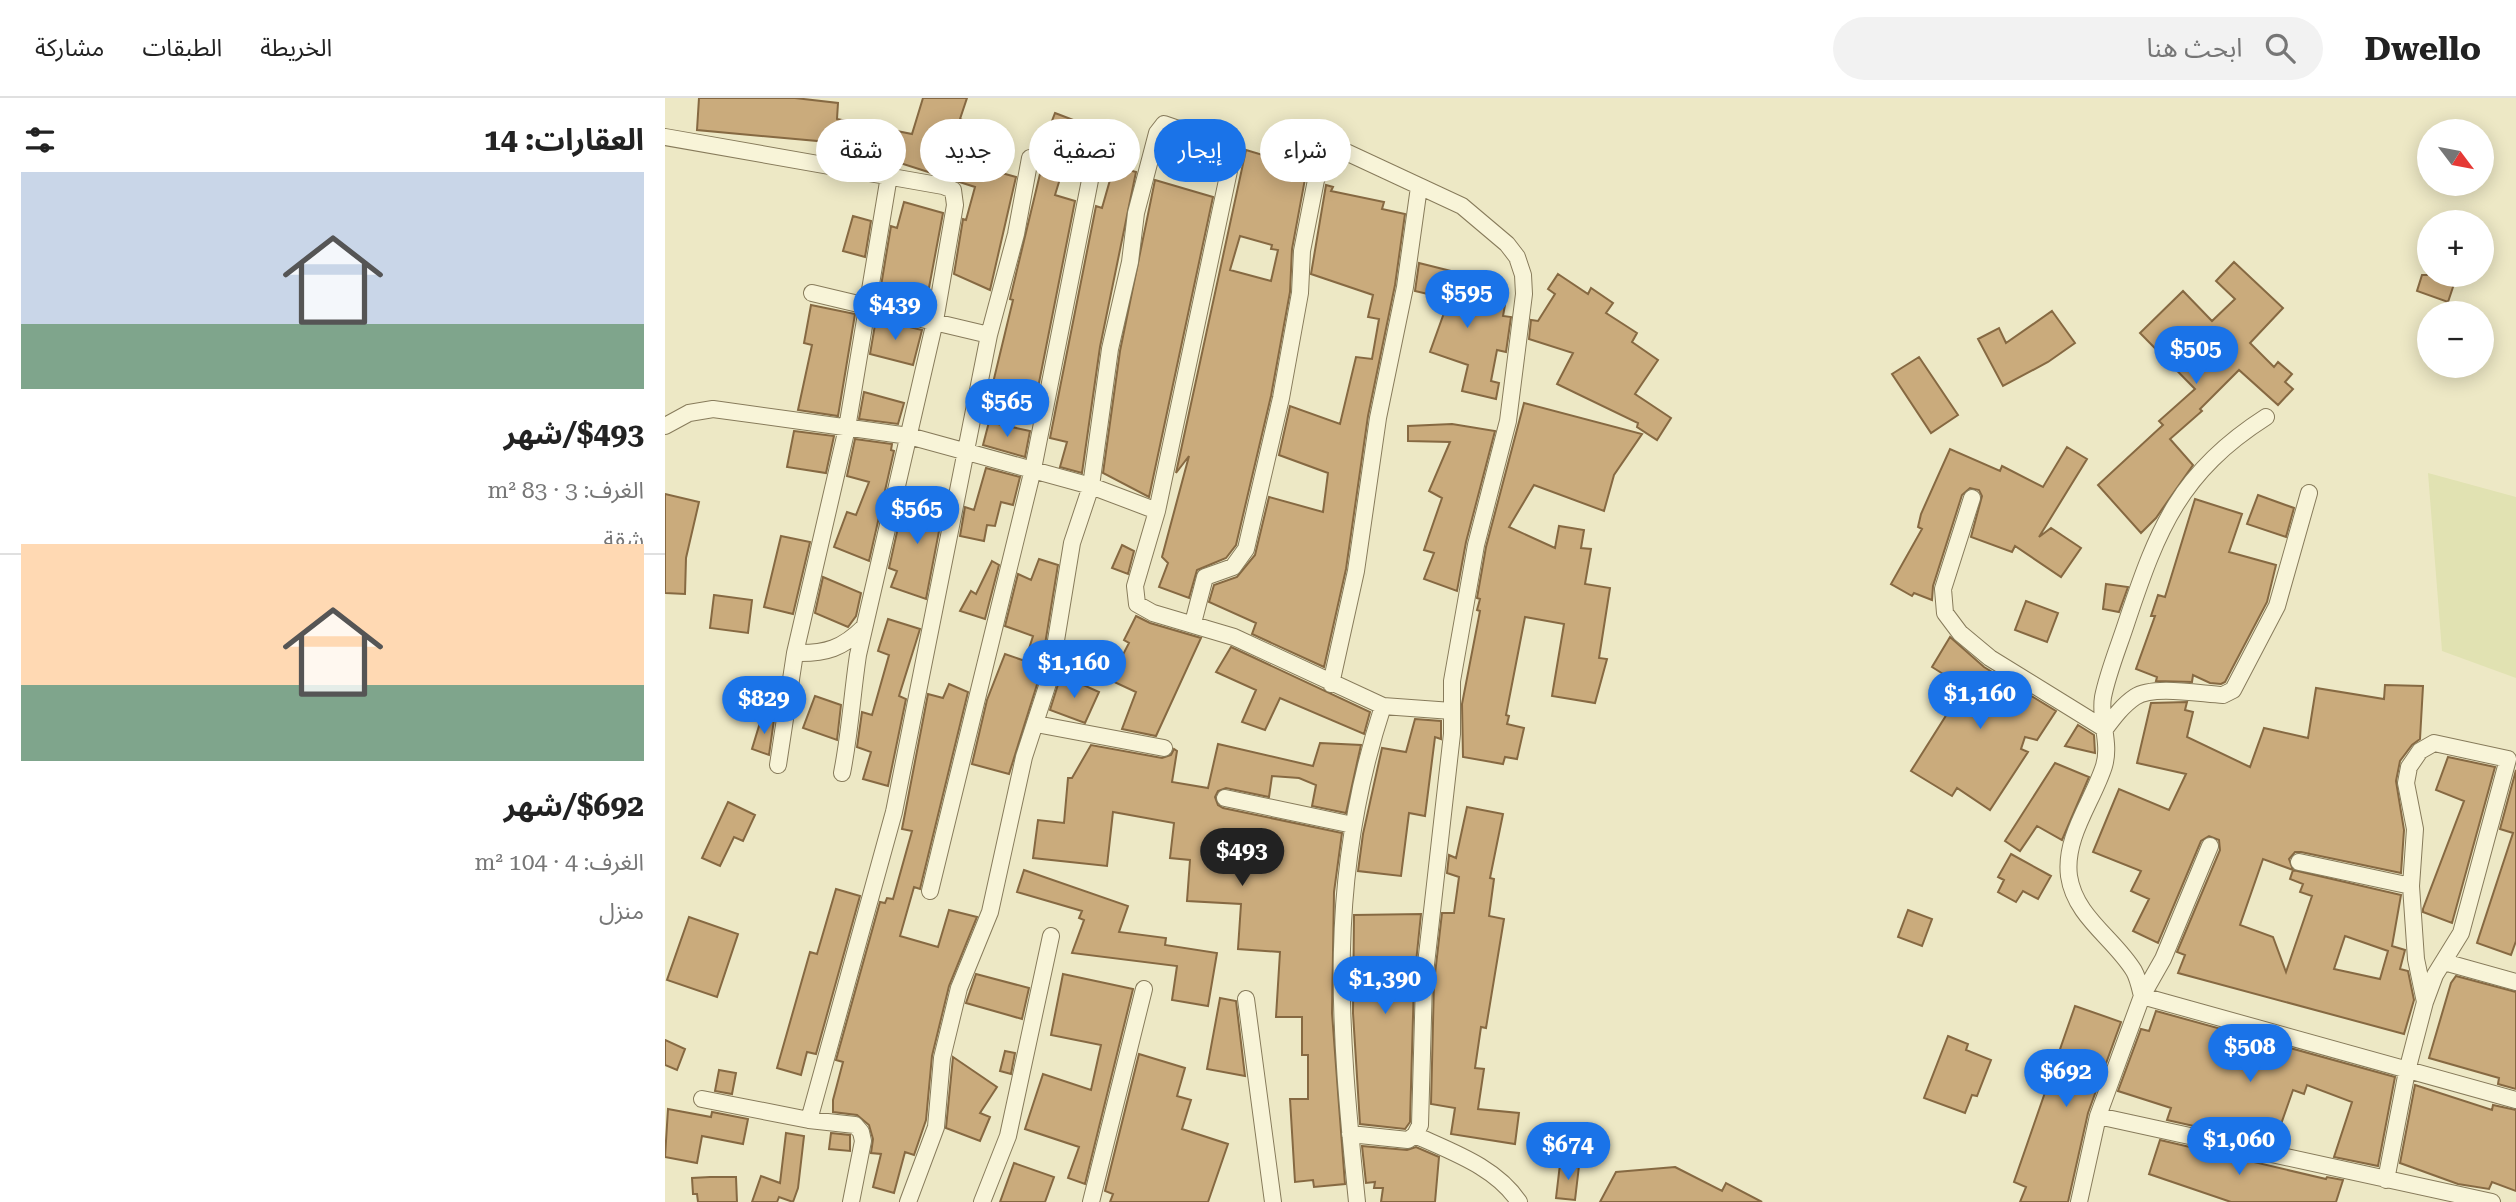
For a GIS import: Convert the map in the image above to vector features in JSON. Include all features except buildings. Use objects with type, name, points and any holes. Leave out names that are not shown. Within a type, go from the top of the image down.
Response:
[{"type":"street","points":[[908,1202],[936,1127],[942,1058],[958,988],[990,912],[1013,802],[1055,654],[1072,543],[1091,486],[1110,349],[1130,262],[1136,213],[1157,133],[1164,124],[1228,146],[1233,152],[1157,511],[1134,599],[1146,610],[1234,637],[1383,706],[1452,710]]},
{"type":"street","points":[[665,137],[816,163]]},
{"type":"street","points":[[1193,623],[1205,577],[1233,567],[1246,549],[1281,398],[1300,293],[1301,251],[1316,180],[1324,163],[1337,153],[1346,152],[1462,206],[1485,223],[1517,257],[1523,284],[1508,421],[1476,545],[1452,681],[1452,734],[1424,982],[1421,1116],[1415,1135],[1408,1140],[1350,1134]]},
{"type":"street","points":[[809,1120],[894,811],[989,335],[1016,234],[1029,163]]},
{"type":"street","points":[[842,773],[852,722],[852,691],[935,321],[955,205],[953,190],[906,179]]},
{"type":"street","points":[[778,765],[796,653],[847,428],[888,182]]},
{"type":"street","points":[[930,891],[1033,469],[1089,182]]},
{"type":"street","points":[[1331,684],[1356,571],[1378,418],[1405,287],[1419,187]]},
{"type":"street","points":[[811,293],[989,335]]},
{"type":"street","points":[[665,426],[689,413],[713,409],[909,436],[1091,486],[1157,511]]},
{"type":"street","points":[[2142,996],[2135,972],[2074,895],[2069,873],[2071,845],[2104,765],[2107,744],[2102,701],[2106,684],[2140,583],[2171,510],[2208,461],[2230,440],[2266,417]]},
{"type":"street","points":[[2105,729],[2123,707],[2149,691],[2223,695],[2233,690],[2277,606],[2309,493]]},
{"type":"street","points":[[1972,498],[1943,589],[1945,613],[1960,633],[1990,658],[2105,729]]},
{"type":"street","points":[[796,653],[832,651],[865,627]]},
{"type":"street","points":[[1357,1202],[1342,1051],[1340,950],[1343,891],[1366,758],[1383,706]]},
{"type":"street","points":[[1036,724],[1164,748]]},
{"type":"street","points":[[2386,1180],[2406,1071],[2425,1002],[2435,975],[2461,933],[2508,759],[2434,743],[2420,751],[2409,767],[2406,783],[2415,829],[2411,886],[2416,959],[2425,1002]]},
{"type":"street","points":[[1225,798],[1353,825]]},
{"type":"street","points":[[2079,1202],[2098,1116],[2142,996],[2163,959],[2210,846]]},
{"type":"street","points":[[2299,862],[2411,886]]},
{"type":"street","points":[[982,1202],[1008,1136],[1051,936]]},
{"type":"street","points":[[2444,962],[2516,982]]},
{"type":"street","points":[[1091,1202],[1144,989]]},
{"type":"street","points":[[2142,996],[2516,1100]]},
{"type":"street","points":[[1247,999],[1273,1202]]},
{"type":"street","points":[[702,1099],[809,1120],[855,1125],[861,1132],[852,1202]]},
{"type":"street","points":[[2098,1116],[2492,1202]]},
{"type":"street","points":[[1415,1135],[1476,1164],[1500,1180],[1519,1202]]},
{"type":"green space","points":[[2428,473],[2516,497],[2516,678],[2442,651]]}]
